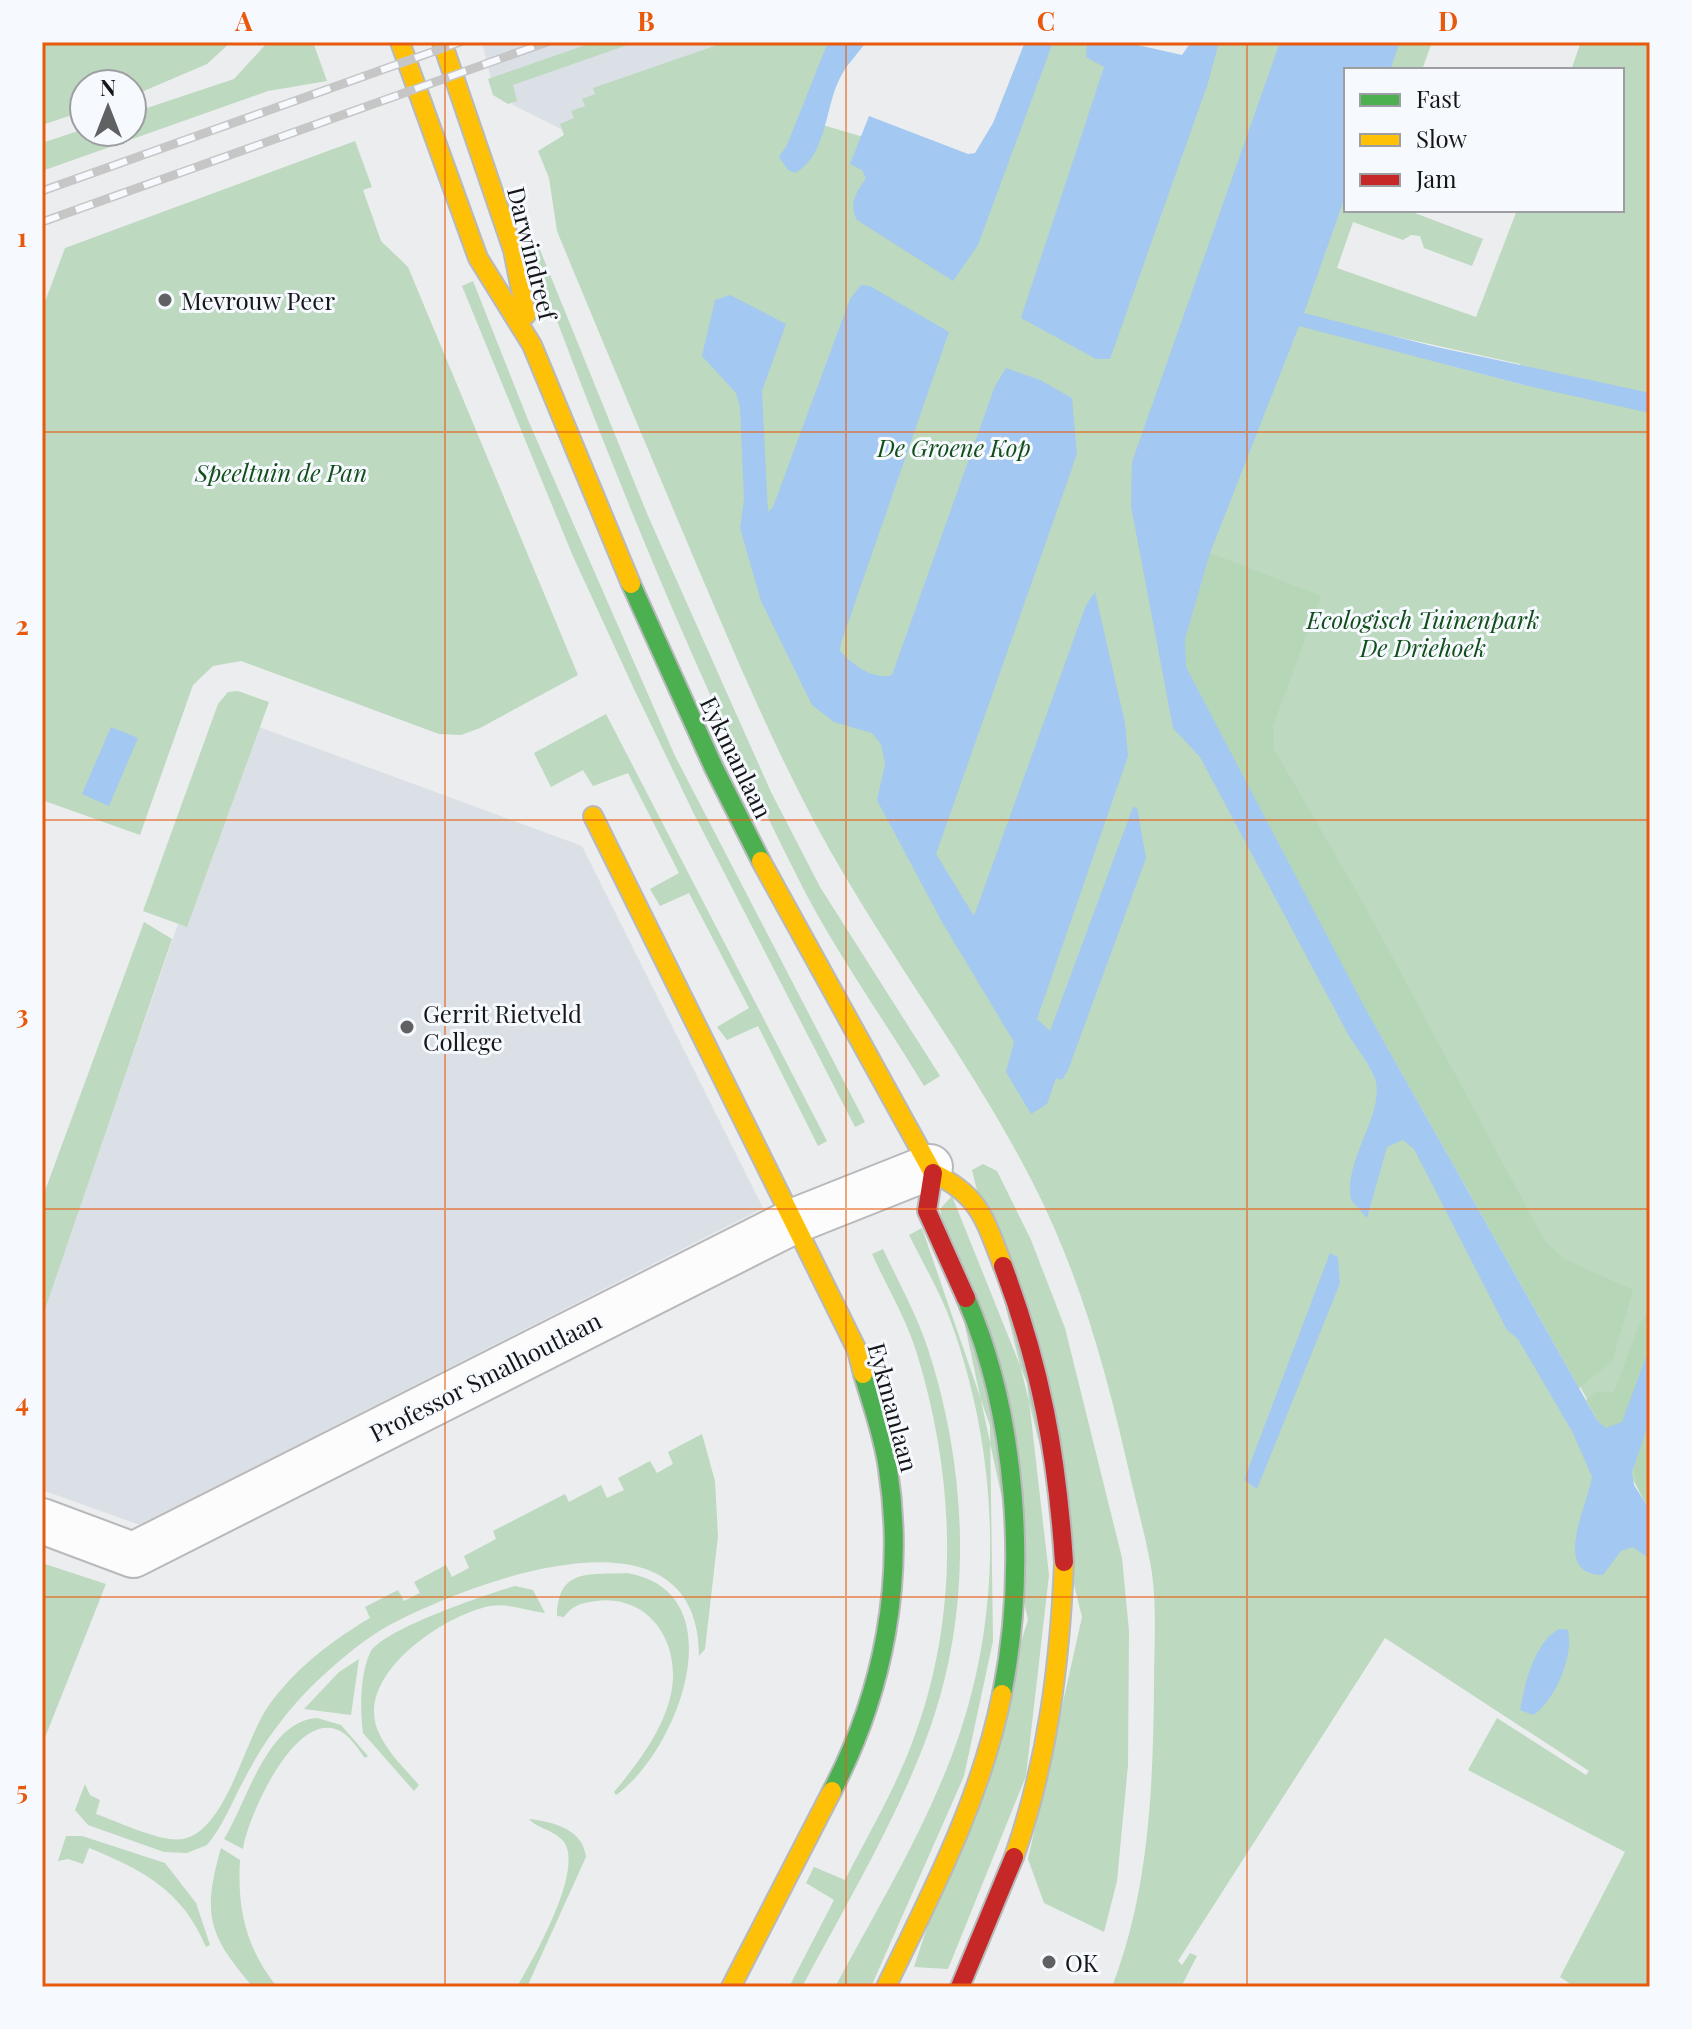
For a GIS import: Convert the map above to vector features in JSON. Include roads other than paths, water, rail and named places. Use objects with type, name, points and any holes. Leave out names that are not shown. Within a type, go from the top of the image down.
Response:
[{"type":"main road","name":"Darwindreef","points":[[400,42],[478,258],[532,345]]},
{"type":"main road","name":"Darwindreef","points":[[442,42],[513,250],[532,345]]},
{"type":"main road","name":"Eykmanlaan","points":[[532,345],[653,636],[714,768],[781,900],[932,1170]]},
{"type":"main road","name":"Eykmanlaan","points":[[593,816],[857,1350],[888,1466],[896,1538],[892,1607],[883,1659],[841,1774],[731,1987]]},
{"type":"main road","points":[[886,1987],[957,1840],[991,1749],[1010,1643],[1014,1581],[1009,1462],[997,1387],[969,1306],[927,1211],[932,1170],[967,1191],[999,1258],[1028,1334],[1057,1454],[1065,1539],[1063,1659],[1047,1748],[1022,1842],[960,1987]]},
{"type":"street","name":"Professor Smalhoutlaan","points":[[42,1521],[133,1555],[794,1221],[932,1170]]},
{"type":"water","points":[[828,42],[866,42],[840,78],[813,155],[795,173],[788,170],[779,157],[787,145]]},
{"type":"water","points":[[1025,42],[1053,42],[978,245],[953,281],[857,220],[854,203],[866,178],[862,170],[850,164],[869,116],[968,154],[975,153],[993,123]]},
{"type":"water","points":[[1087,42],[1124,42],[1182,55],[1191,42],[1219,42],[1208,83],[1110,359],[1096,359],[1021,318],[1104,67],[1086,57]]},
{"type":"water","points":[[1280,42],[1400,42],[1391,68],[1344,68],[1344,200],[1304,313],[1432,346],[1650,393],[1650,413],[1524,385],[1299,326],[1210,553],[1185,639],[1186,667],[1365,1008],[1597,1420],[1606,1428],[1622,1422],[1650,1346],[1650,1420],[1632,1472],[1634,1485],[1650,1510],[1650,1559],[1633,1547],[1621,1551],[1603,1575],[1587,1572],[1578,1564],[1576,1536],[1592,1477],[1573,1433],[1518,1339],[1507,1330],[1414,1149],[1403,1140],[1387,1147],[1367,1218],[1351,1200],[1353,1169],[1375,1106],[1375,1079],[1200,757],[1173,728],[1131,506],[1132,462]]},
{"type":"water","points":[[861,285],[870,286],[949,332],[841,643],[840,651],[864,670],[878,676],[892,675],[995,386],[1006,368],[1040,380],[1072,398],[1077,454],[936,854],[974,916],[1086,605],[1095,592],[1125,723],[1128,756],[1037,1019],[1050,1031],[1133,807],[1137,808],[1146,858],[1068,1070],[1062,1080],[1056,1078],[1047,1104],[1031,1114],[1006,1072],[1014,1042],[942,922],[877,800],[885,764],[881,744],[872,733],[834,722],[812,705],[761,601],[740,528],[744,499],[740,407],[736,393],[702,356],[715,300],[730,295],[786,324],[762,391],[768,512],[773,507],[850,299]]},
{"type":"water","points":[[111,727],[138,738],[109,806],[82,794]]},
{"type":"water","points":[[1330,1253],[1338,1257],[1340,1283],[1257,1489],[1244,1480]]},
{"type":"water","points":[[1559,1629],[1568,1630],[1569,1641],[1561,1677],[1549,1699],[1533,1715],[1520,1710],[1537,1654],[1550,1635]]},
{"type":"railway","points":[[42,191],[460,42]]},
{"type":"railway","points":[[42,222],[547,42]]},
{"type":"place","name":"Mevrouw Peer","points":[[165,300]]},
{"type":"place","name":"Gerrit Rietveld College","points":[[407,1027]]},
{"type":"place","name":"OK","points":[[1049,1962]]},
{"type":"park label","name":"De Groene Kop","points":[[954,447]]},
{"type":"park label","name":"Speeltuin de Pan","points":[[281,472]]},
{"type":"park label","name":"Ecologisch Tuinenpark De Driehoek","points":[[1423,633]]}]
